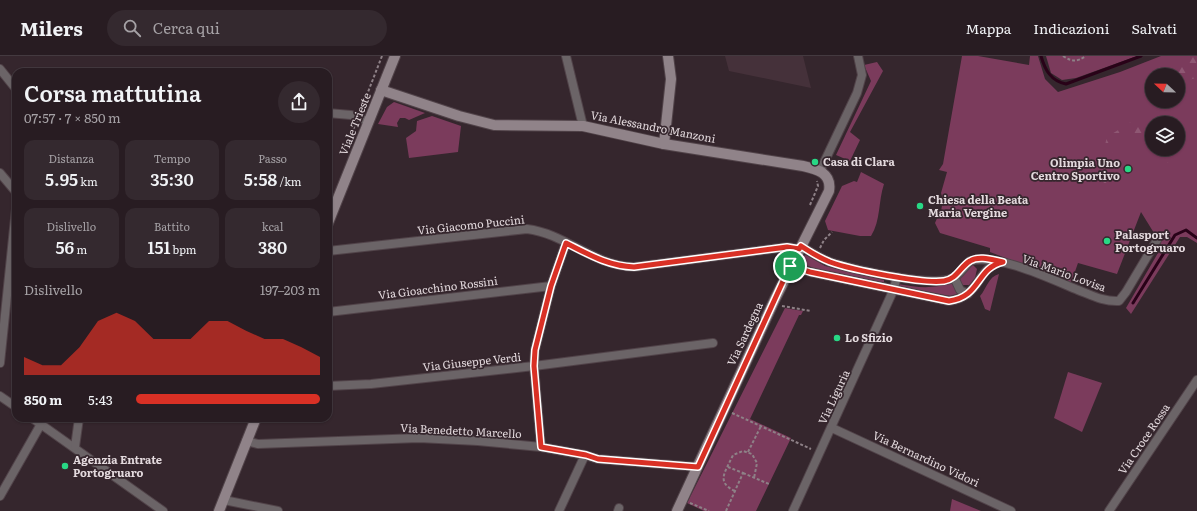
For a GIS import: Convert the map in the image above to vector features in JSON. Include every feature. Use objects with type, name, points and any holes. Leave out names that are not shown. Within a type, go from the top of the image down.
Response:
[{"type":"street","name":"Viale Trieste","points":[[332,211],[395,56]]},
{"type":"street","points":[[566,56],[583,126]]},
{"type":"street","points":[[664,144],[671,79],[668,56]]},
{"type":"street","points":[[820,171],[857,93],[862,76],[858,56]]},
{"type":"street","points":[[0,69],[12,84]]},
{"type":"street","name":"Via Alessandro Manzoni","points":[[381,90],[459,116],[494,125],[583,126],[664,144],[802,166],[820,171]]},
{"type":"street","points":[[332,113],[351,115],[368,120]]},
{"type":"street","name":"Via Sardegna","points":[[676,511],[698,467],[790,266],[829,191],[830,185],[828,179],[820,171]]},
{"type":"street","points":[[0,173],[12,187]]},
{"type":"street","name":"Via Giacomo Puccini","points":[[332,251],[527,229],[541,231],[601,261],[620,266],[634,267],[787,247],[800,247]]},
{"type":"street","name":"Via Mario Lovisa","points":[[954,277],[970,261],[989,259],[1003,262],[1102,299],[1119,301],[1126,292],[1146,256],[1158,240]]},
{"type":"street","points":[[541,447],[534,366],[537,339],[551,286],[566,243]]},
{"type":"street","points":[[800,247],[832,262],[897,277],[935,281],[954,277],[960,290],[968,294]]},
{"type":"street","points":[[0,363],[12,248]]},
{"type":"street","points":[[790,266],[810,272],[949,301],[959,300],[968,294],[989,267],[1003,262]]},
{"type":"street","points":[[893,290],[897,277]]},
{"type":"street","name":"Via Gioacchino Rossini","points":[[332,312],[551,286]]},
{"type":"street","name":"Via Liguria","points":[[793,511],[832,428],[893,290]]},
{"type":"street","name":"Via Giuseppe Verdi","points":[[332,386],[371,384],[534,366],[714,343]]},
{"type":"street","name":"Via Croce Rossa","points":[[1109,511],[1197,380]]},
{"type":"street","points":[[0,396],[12,404]]},
{"type":"street","points":[[38,422],[163,511]]},
{"type":"street","points":[[75,447],[78,422]]},
{"type":"street","points":[[219,511],[254,422]]},
{"type":"street","points":[[0,496],[41,424]]},
{"type":"street","name":"Via Bernardino Vidori","points":[[832,428],[1011,511]]},
{"type":"street","name":"Via Benedetto Marcello","points":[[246,441],[258,444],[419,438],[478,441],[541,447],[586,455],[598,459],[698,467]]},
{"type":"street","points":[[559,511],[586,455]]},
{"type":"street","points":[[224,500],[278,511]]},
{"type":"path","points":[[1063,56],[1070,61],[1075,61],[1086,56]]},
{"type":"path","points":[[779,313],[782,306],[811,311]]},
{"type":"path","points":[[735,406],[732,413],[814,449]]},
{"type":"path","points":[[748,452],[761,426]]},
{"type":"path","points":[[735,492],[724,484],[724,476],[733,455],[739,451],[752,454],[757,463],[754,478]]},
{"type":"path","points":[[728,468],[769,484]]},
{"type":"path","points":[[726,511],[743,473]]},
{"type":"path","points":[[682,499],[709,511]]},
{"type":"shaded area","points":[[725,56],[803,56],[811,88],[729,71]]},
{"type":"green space","points":[[962,56],[978,56],[1029,65],[1030,56],[1038,56],[1045,79],[1058,92],[1120,72],[1161,56],[1197,56],[1197,243],[1187,237],[1180,237],[1131,314],[1126,308],[1162,246],[1141,212],[1117,274],[1078,263],[1071,283],[990,252],[990,248],[940,233],[935,223],[938,216],[941,217],[943,213],[941,211],[943,200],[941,193],[947,172],[939,170],[943,164]]},
{"type":"green space","points":[[1046,56],[1137,56],[1076,78],[1062,80],[1051,73]]},
{"type":"green space","points":[[1181,56],[1197,56],[1197,78],[1185,81],[1185,68],[1176,68]]},
{"type":"green space","points":[[1161,60],[1162,68],[1149,68],[1154,61]]},
{"type":"green space","points":[[877,62],[883,71],[850,132],[860,140],[850,161],[836,155],[871,81],[864,65]]},
{"type":"green space","points":[[394,102],[425,113],[409,120],[400,118],[397,123],[398,127],[378,124],[387,107]]},
{"type":"green space","points":[[432,116],[461,126],[458,152],[409,158],[406,138],[416,131],[417,121]]},
{"type":"green space","points":[[1139,117],[1145,125],[1145,144],[1128,136],[1121,140],[1113,151],[1109,163],[1106,185],[1096,174],[1099,169],[1107,137]]},
{"type":"green space","points":[[1158,156],[1165,156],[1170,169]]},
{"type":"green space","points":[[861,172],[884,184],[878,217],[871,236],[860,236],[828,230],[825,221],[842,186],[854,181],[857,182]]},
{"type":"green space","points":[[806,255],[825,266],[884,280],[884,283],[816,269],[803,264],[803,256]]},
{"type":"green space","points":[[972,264],[977,269],[975,278],[969,285],[963,285],[960,282],[960,276]]},
{"type":"green space","points":[[999,274],[990,311],[985,309],[980,296],[990,280],[995,275]]},
{"type":"green space","points":[[955,282],[960,293],[950,296],[897,286],[898,284],[933,287]]},
{"type":"green space","points":[[785,308],[803,311],[801,315],[799,315],[750,419],[791,438],[756,511],[704,511],[687,503]]},
{"type":"green space","points":[[1068,372],[1102,383],[1082,432],[1054,418]]},
{"type":"green space","points":[[952,499],[981,511],[950,511]]},
{"type":"waterway","points":[[1041,56],[1044,66],[1049,74],[1061,83],[1066,84],[1141,56]]},
{"type":"waterway","points":[[1133,303],[1175,235],[1186,230],[1197,238]]},
{"type":"place","name":"Casa di Clara","points":[[815,162]]},
{"type":"place","name":"Olimpia Uno Centro Sportivo","points":[[1128,169]]},
{"type":"place","name":"Chiesa della Beata Maria Vergine","points":[[920,206]]},
{"type":"place","name":"Palasport Portogruaro","points":[[1107,241]]},
{"type":"place","name":"Lo Sfizio","points":[[837,338]]},
{"type":"place","name":"Agenzia Entrate Portogruaro","points":[[65,466]]},
{"type":"route","points":[[566,243],[601,261],[620,266],[634,267],[787,247],[799,249],[801,246],[823,259],[832,262],[897,277],[935,281],[945,281],[954,277],[970,261],[975,259],[989,259],[1003,262],[989,267],[972,291],[968,294],[959,300],[949,301],[810,272],[790,266],[698,467],[598,459],[586,455],[541,447],[534,366],[535,350],[551,286],[566,243]]}]
